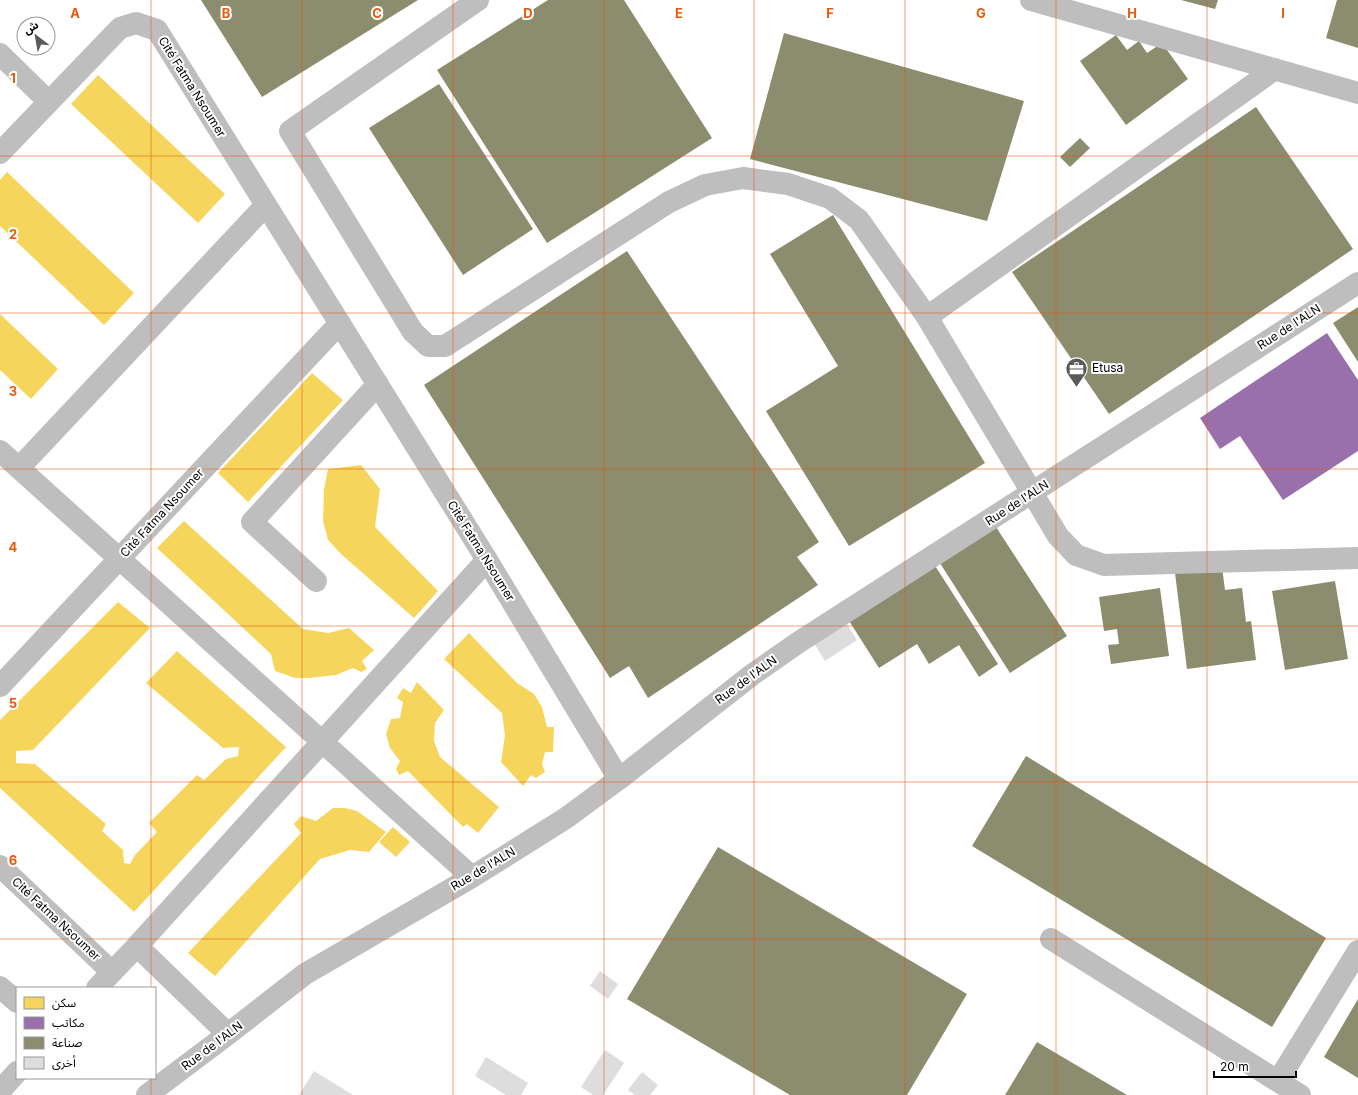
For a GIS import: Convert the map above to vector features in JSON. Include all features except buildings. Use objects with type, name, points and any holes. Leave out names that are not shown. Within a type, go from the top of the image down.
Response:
[{"type":"street","points":[[478,0],[290,131],[413,332],[428,346],[445,346],[669,202],[705,185],[743,178],[788,184],[830,198],[859,220],[927,318],[1033,492],[1058,536],[1076,555],[1104,565],[1358,558]]},
{"type":"street","points":[[1031,0],[1358,93]]},
{"type":"street","name":"Cité Fatma Nsoumer","points":[[0,153],[120,28],[136,23],[157,30],[487,560],[619,780]]},
{"type":"street","points":[[0,54],[49,102]]},
{"type":"street","points":[[927,318],[1275,69]]},
{"type":"street","points":[[19,468],[266,205]]},
{"type":"street","name":"Rue de l'ALN","points":[[147,1095],[305,974],[472,877],[566,818],[619,780],[717,701],[786,651],[1358,283]]},
{"type":"street","name":"Cité Fatma Nsoumer","points":[[0,686],[340,323]]},
{"type":"street","points":[[316,581],[252,522],[378,384]]},
{"type":"street","points":[[0,451],[472,877]]},
{"type":"street","points":[[97,987],[137,946],[487,560]]},
{"type":"street","name":"Cité Fatma Nsoumer","points":[[0,866],[112,972]]},
{"type":"street","points":[[1051,939],[1300,1095]]},
{"type":"street","points":[[137,946],[228,1034]]},
{"type":"street","points":[[1278,1081],[1358,951]]},
{"type":"street","points":[[0,987],[16,1001]]},
{"type":"street","points":[[0,1090],[16,1073]]},
{"type":"place","name":"Etusa","points":[[1076,388]]}]
